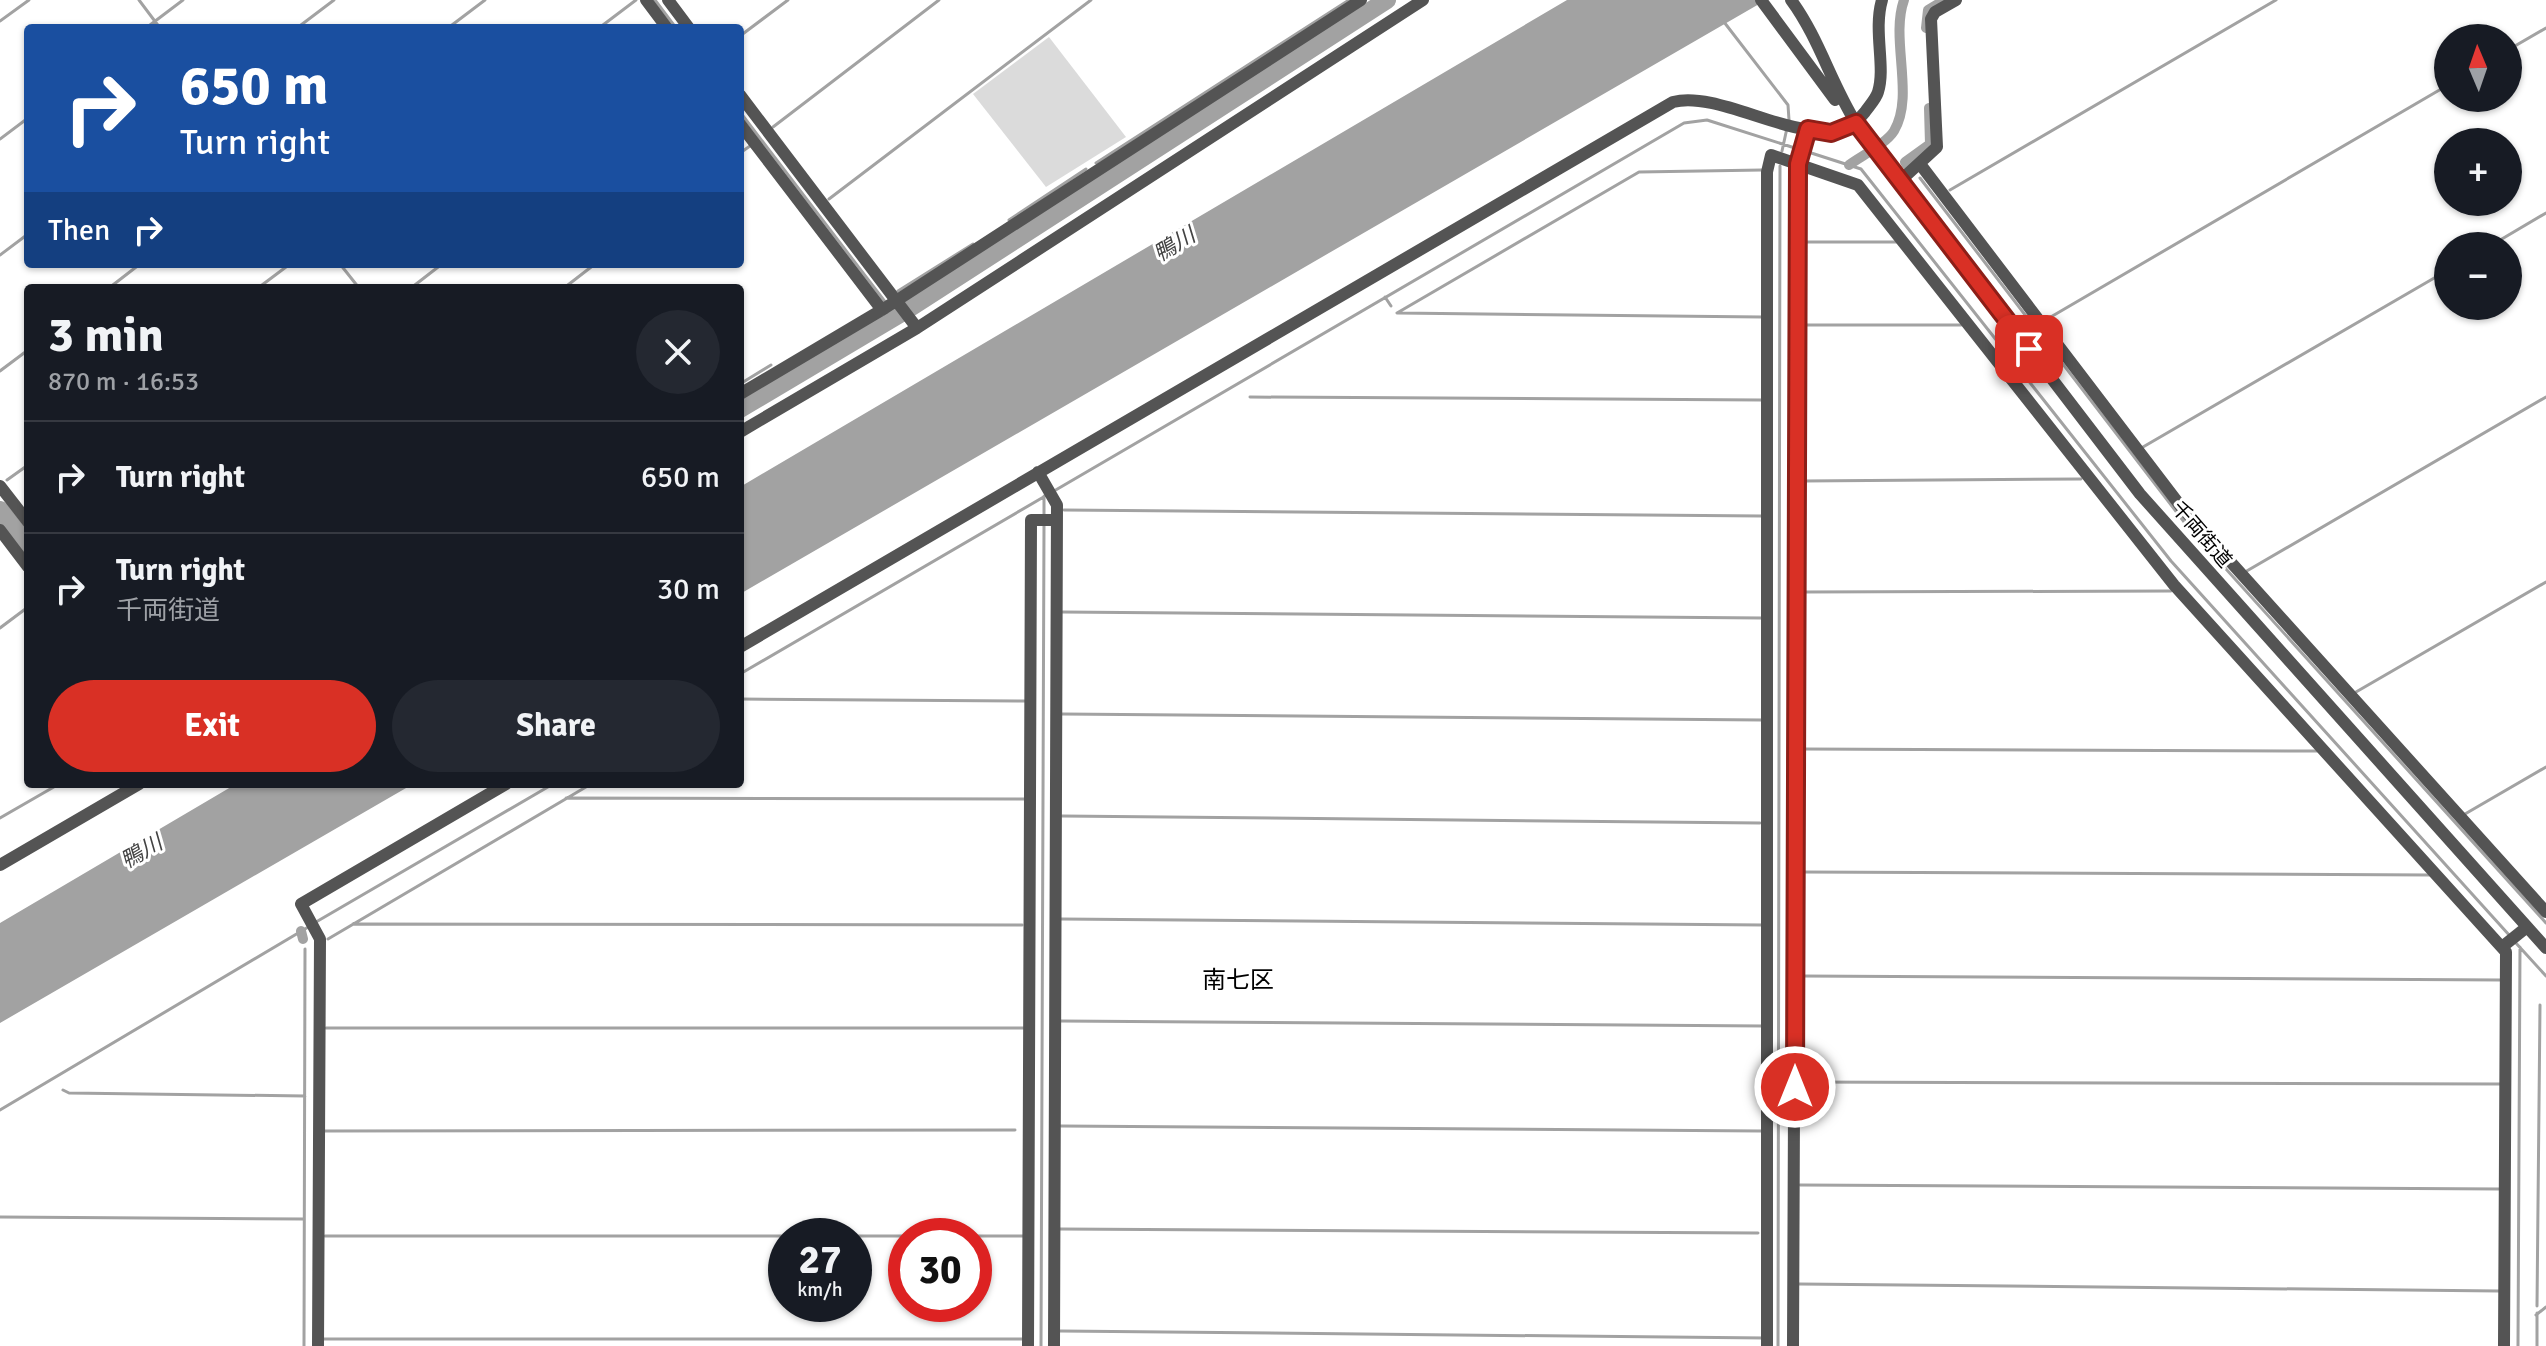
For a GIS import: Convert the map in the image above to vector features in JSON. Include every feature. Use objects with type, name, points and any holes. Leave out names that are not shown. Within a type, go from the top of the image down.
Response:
[{"type":"street","points":[[646,0],[664,24]]},
{"type":"street","points":[[668,0],[686,24]]},
{"type":"street","points":[[744,392],[894,308],[1361,0]]},
{"type":"street","points":[[744,430],[917,328],[1423,0]]},
{"type":"street","name":"千両街道","points":[[1761,0],[2140,494],[2524,929],[2546,948]]},
{"type":"street","points":[[744,645],[1040,475],[1673,102],[1698,99],[1788,124],[1807,134],[1831,133],[1856,123],[1879,91],[1876,20],[1882,0]]},
{"type":"street","points":[[1900,181],[1937,147],[1931,19],[1935,12],[1956,0]]},
{"type":"street","name":"千両街道","points":[[1792,2],[1809,27],[1839,95],[1856,123]]},
{"type":"street","points":[[744,101],[894,308]]},
{"type":"street","points":[[744,129],[894,308],[917,328]]},
{"type":"street","points":[[1793,1346],[1799,161],[1807,134]]},
{"type":"street","points":[[1767,1346],[1767,172],[1771,155],[1799,161],[1858,185],[2174,585],[2504,945],[2507,1028],[2504,1346]]},
{"type":"street","points":[[1920,164],[2182,508],[2546,912]]},
{"type":"street","points":[[1040,475],[1055,503],[1048,520],[1054,1346]]},
{"type":"street","points":[[0,486],[24,517]]},
{"type":"street","points":[[1028,1346],[1031,520],[1048,520]]},
{"type":"street","points":[[0,530],[24,562]]},
{"type":"street","points":[[0,865],[132,788]]},
{"type":"street","points":[[318,1346],[317,932],[301,904],[499,788]]},
{"type":"street","points":[[2504,945],[2524,929]]},
{"type":"shaded area","points":[[1049,37],[1126,137],[1046,187],[973,94]]},
{"type":"water","name":"鴨川","points":[[1567,0],[1766,0],[744,592],[744,485]]},
{"type":"water","name":"鴨川","points":[[229,788],[406,788],[0,1023],[0,923]]},
{"type":"waterway","points":[[0,21],[29,0]]},
{"type":"waterway","points":[[139,0],[157,24]]},
{"type":"waterway","points":[[151,24],[183,0]]},
{"type":"waterway","points":[[302,24],[334,0]]},
{"type":"waterway","points":[[453,24],[485,0]]},
{"type":"waterway","points":[[604,24],[636,0]]},
{"type":"waterway","points":[[655,0],[673,24]]},
{"type":"waterway","points":[[744,33],[788,0]]},
{"type":"waterway","points":[[773,127],[939,0]]},
{"type":"waterway","points":[[829,199],[1091,0]]},
{"type":"waterway","points":[[1096,163],[1349,0]]},
{"type":"waterway","points":[[744,407],[910,308],[1387,0]]},
{"type":"waterway","points":[[1849,165],[1885,141],[1900,117],[1903,84],[1899,32],[1904,0]]},
{"type":"waterway","points":[[1950,190],[2276,0]]},
{"type":"waterway","points":[[1926,28],[1928,10],[1943,1]]},
{"type":"waterway","points":[[1724,22],[1788,105],[1789,120]]},
{"type":"waterway","points":[[2522,42],[2546,28]]},
{"type":"waterway","points":[[2049,318],[2434,93]]},
{"type":"waterway","points":[[1907,165],[1905,162],[1930,144],[1929,108]]},
{"type":"waterway","points":[[744,117],[886,303]]},
{"type":"waterway","points":[[1054,491],[1684,123],[1707,120],[1798,149]]},
{"type":"waterway","points":[[0,139],[24,121]]},
{"type":"waterway","points":[[1782,151],[1787,128]]},
{"type":"waterway","points":[[744,150],[750,146]]},
{"type":"waterway","points":[[1805,151],[1861,169],[2171,561],[2510,936]]},
{"type":"waterway","points":[[1778,1346],[1780,166]]},
{"type":"waterway","points":[[1009,220],[1086,169]]},
{"type":"waterway","points":[[1397,313],[1639,172],[1762,170]]},
{"type":"waterway","points":[[1920,178],[2188,527],[2546,923]]},
{"type":"waterway","points":[[2514,232],[2546,213]]},
{"type":"waterway","points":[[0,255],[24,237]]},
{"type":"waterway","points":[[1806,242],[1897,242]]},
{"type":"waterway","points":[[898,291],[973,244]]},
{"type":"waterway","points":[[114,284],[135,268]]},
{"type":"waterway","points":[[263,284],[285,268]]},
{"type":"waterway","points":[[343,268],[356,284]]},
{"type":"waterway","points":[[416,284],[437,268]]},
{"type":"waterway","points":[[569,284],[590,268]]},
{"type":"waterway","points":[[2143,447],[2434,278]]},
{"type":"waterway","points":[[1385,297],[1391,306]]},
{"type":"waterway","points":[[890,309],[896,317]]},
{"type":"waterway","points":[[1398,313],[1762,317]]},
{"type":"waterway","points":[[1804,325],[1961,325]]},
{"type":"waterway","points":[[0,371],[24,353]]},
{"type":"waterway","points":[[744,382],[771,365]]},
{"type":"waterway","points":[[1250,397],[1761,400]]},
{"type":"waterway","points":[[2245,572],[2546,397]]},
{"type":"waterway","points":[[7,480],[24,468]]},
{"type":"waterway","points":[[1803,481],[2081,479]]},
{"type":"waterway","points":[[744,672],[1047,495]]},
{"type":"waterway","points":[[1044,496],[1044,517]]},
{"type":"waterway","points":[[0,510],[24,541]]},
{"type":"waterway","points":[[1064,510],[1762,516]]},
{"type":"waterway","points":[[1041,1346],[1044,524]]},
{"type":"waterway","points":[[2356,692],[2546,582]]},
{"type":"waterway","points":[[1803,592],[2171,591]]},
{"type":"waterway","points":[[0,628],[24,610]]},
{"type":"waterway","points":[[1062,612],[1762,618]]},
{"type":"waterway","points":[[744,699],[1027,701]]},
{"type":"waterway","points":[[1062,714],[1762,720]]},
{"type":"waterway","points":[[1803,749],[2317,751]]},
{"type":"waterway","points":[[2465,814],[2546,767]]},
{"type":"waterway","points":[[0,818],[52,788]]},
{"type":"waterway","points":[[316,922],[546,788]]},
{"type":"waterway","points":[[328,939],[584,788]]},
{"type":"waterway","points":[[566,798],[1026,799]]},
{"type":"waterway","points":[[1062,816],[1760,823]]},
{"type":"waterway","points":[[1802,872],[2430,875]]},
{"type":"waterway","points":[[1061,919],[1763,925]]},
{"type":"waterway","points":[[353,924],[1022,925]]},
{"type":"waterway","points":[[0,1110],[310,926]]},
{"type":"waterway","points":[[301,931],[303,939]]},
{"type":"waterway","points":[[2515,942],[2546,976]]},
{"type":"waterway","points":[[2518,1346],[2520,947]]},
{"type":"waterway","points":[[304,1346],[305,949]]},
{"type":"waterway","points":[[1801,976],[2501,980]]},
{"type":"waterway","points":[[2537,1306],[2540,1005]]},
{"type":"waterway","points":[[1061,1021],[1764,1026]]},
{"type":"waterway","points":[[326,1028],[1024,1028]]},
{"type":"waterway","points":[[1800,1082],[2501,1084]]},
{"type":"waterway","points":[[63,1090],[69,1093],[305,1096]]},
{"type":"waterway","points":[[1061,1126],[1761,1131]]},
{"type":"waterway","points":[[324,1131],[1015,1130]]},
{"type":"waterway","points":[[1800,1185],[2500,1189]]},
{"type":"waterway","points":[[0,1217],[304,1219]]},
{"type":"waterway","points":[[1060,1229],[1758,1233]]},
{"type":"waterway","points":[[325,1236],[1023,1236]]},
{"type":"waterway","points":[[1799,1284],[2499,1291]]},
{"type":"waterway","points":[[2536,1315],[2546,1307]]},
{"type":"waterway","points":[[2537,1313],[2537,1346]]},
{"type":"waterway","points":[[1060,1331],[1765,1338]]},
{"type":"waterway","points":[[324,1339],[1023,1339]]},
{"type":"district","name":"南七区","points":[[1238,980]]},
{"type":"route","points":[[1795,1087],[1798,164],[1808,129],[1831,133],[1856,123],[2029,349]]}]
